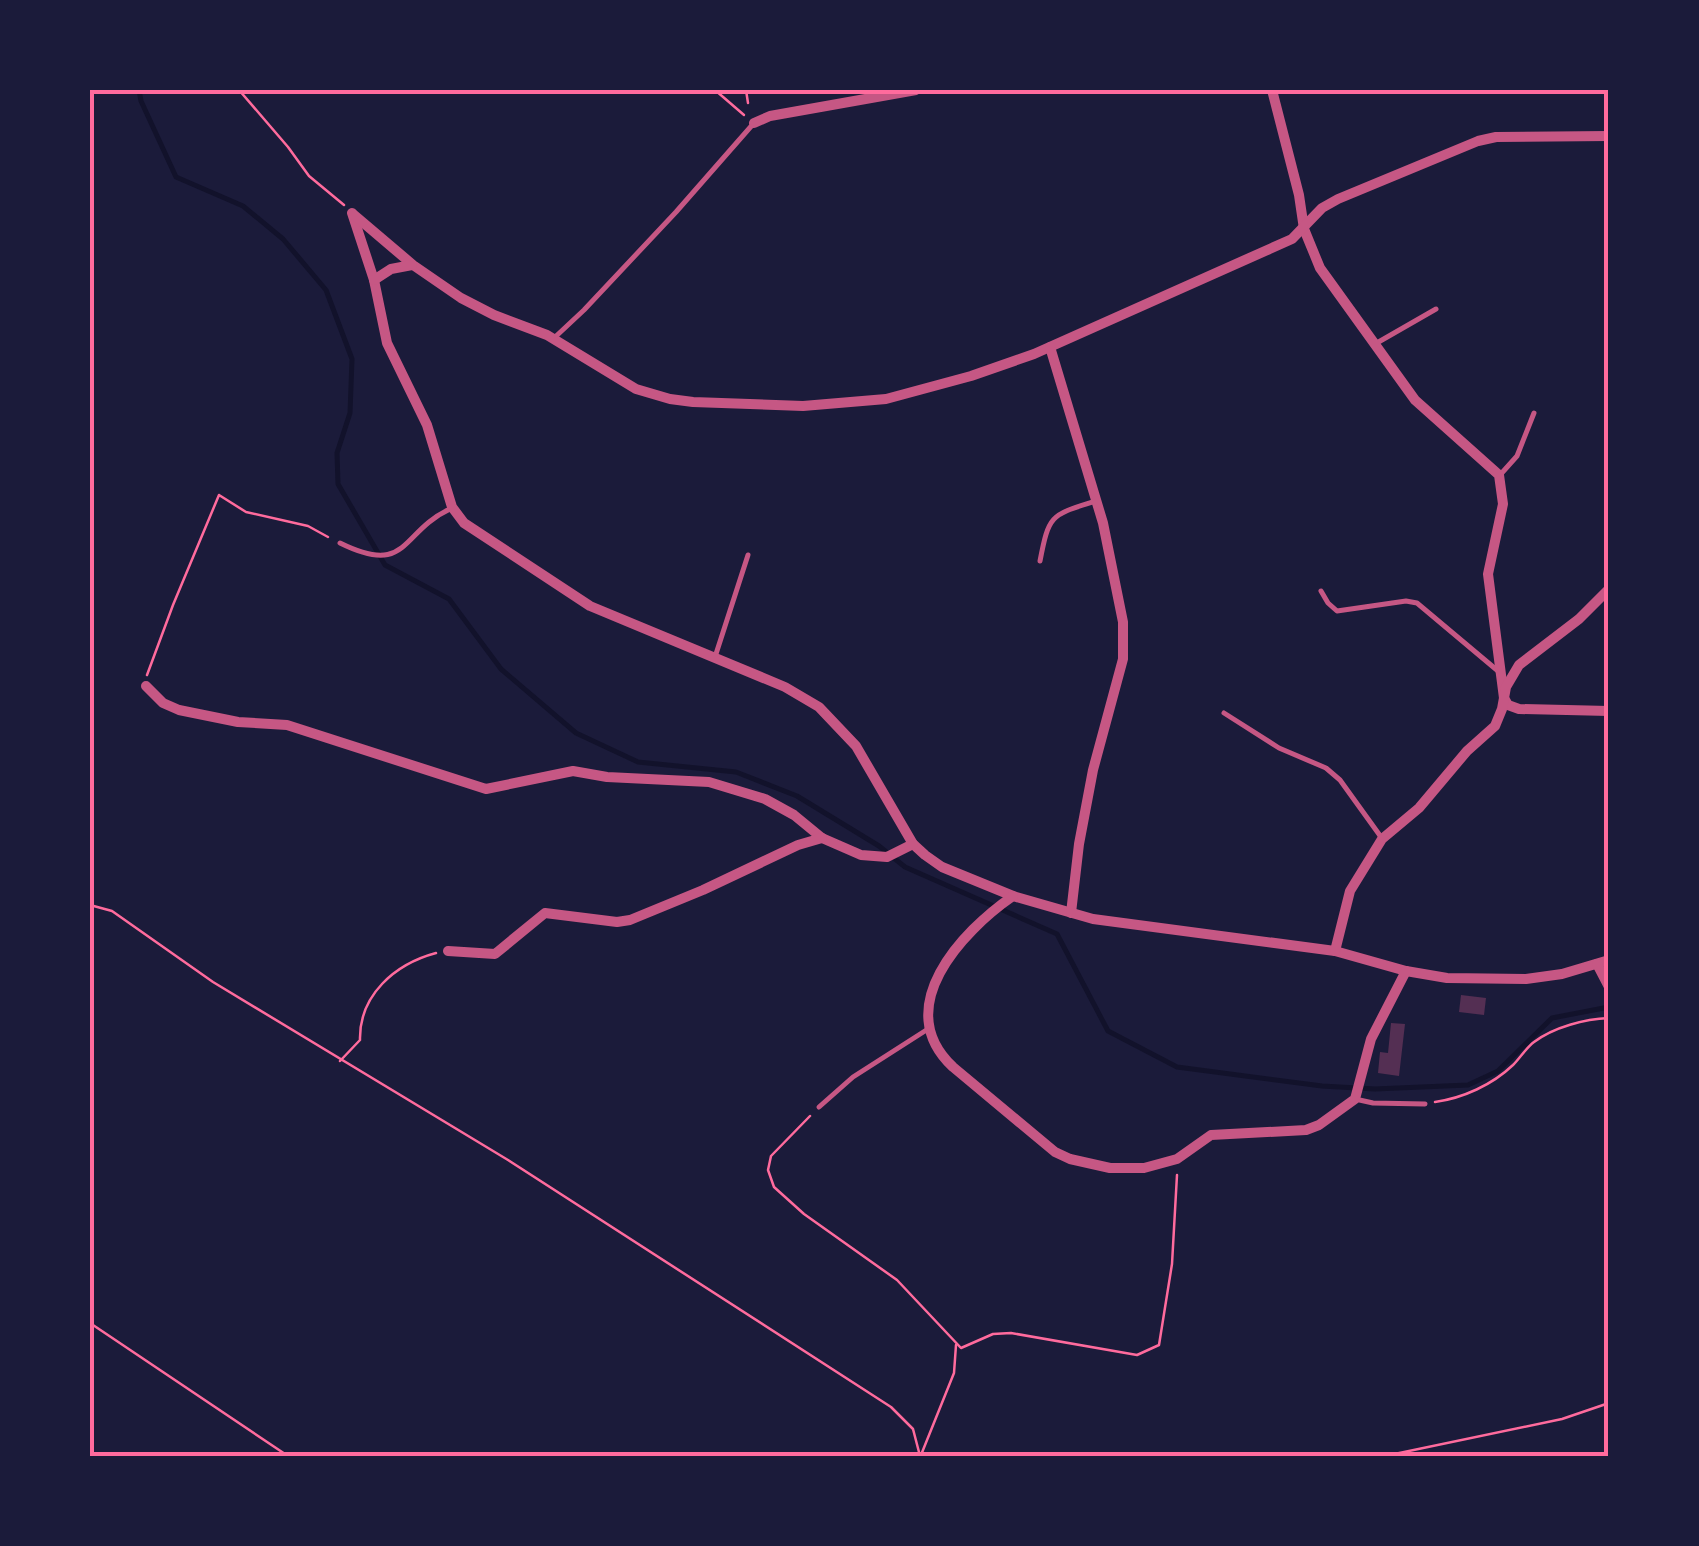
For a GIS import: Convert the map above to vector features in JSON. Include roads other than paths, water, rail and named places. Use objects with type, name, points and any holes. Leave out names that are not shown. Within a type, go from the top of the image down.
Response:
[{"type":"street","points":[[754,123],[770,116],[916,90]]},
{"type":"street","points":[[1272,90],[1304,229],[1320,268],[1422,408],[1499,476],[1503,504],[1488,574],[1499,650],[1498,671],[1508,706],[1520,710],[1609,711]]},
{"type":"street","points":[[1609,136],[1478,141],[1338,200],[1279,245],[1142,303],[1050,348],[971,376],[886,399],[764,406],[670,399],[636,389],[553,338],[461,298],[413,265],[352,212],[374,280],[387,343],[427,425],[452,508],[482,537],[590,606],[785,686],[819,707],[856,746],[913,844],[942,867],[1014,896],[1071,913],[1182,933],[1335,951],[1447,978],[1526,980],[1603,962],[1609,987]]},
{"type":"street","points":[[374,280],[391,269],[413,265]]},
{"type":"street","points":[[1050,348],[1096,501],[1123,622],[1123,659],[1092,770],[1071,913]]},
{"type":"street","points":[[1335,951],[1350,891],[1382,839],[1418,808],[1467,750],[1494,726],[1511,675],[1519,666],[1580,619],[1609,589]]},
{"type":"street","points":[[146,686],[163,703],[199,716],[288,725],[486,789],[573,771],[607,777],[709,782],[779,806],[822,838],[861,854],[888,858],[913,844]]},
{"type":"street","points":[[448,950],[495,954],[545,913],[617,922],[644,916],[798,845],[822,838]]},
{"type":"street","points":[[1014,896],[962,940],[940,973],[928,1012],[928,1029],[939,1054],[953,1067],[1045,1144],[1070,1160],[1127,1170],[1177,1159],[1210,1134],[1306,1130],[1319,1125],[1354,1099],[1371,1039],[1406,971]]},
{"type":"lane","points":[[553,338],[676,212],[754,123]]},
{"type":"lane","points":[[1376,344],[1436,309]]},
{"type":"lane","points":[[1499,476],[1516,456],[1534,413]]},
{"type":"lane","points":[[1040,562],[1046,526],[1052,518],[1059,511],[1096,501]]},
{"type":"lane","points":[[340,543],[367,556],[390,554],[408,545],[432,517],[452,508]]},
{"type":"lane","points":[[715,657],[748,555]]},
{"type":"lane","points":[[1321,591],[1337,611],[1416,603],[1498,671]]},
{"type":"lane","points":[[1224,714],[1279,748],[1326,768],[1340,780],[1382,839]]},
{"type":"lane","points":[[818,1108],[853,1076],[928,1029]]},
{"type":"lane","points":[[1354,1099],[1425,1104]]},
{"type":"waterway","points":[[139,90],[176,177],[243,206],[283,239],[326,290],[352,359],[350,413],[337,453],[338,484],[385,565],[449,599],[501,669],[576,733],[638,762],[736,772],[797,796],[879,846],[905,867],[1057,934],[1108,1031],[1177,1067],[1322,1086],[1375,1089],[1468,1085],[1498,1071],[1552,1018],[1609,1007]]}]
